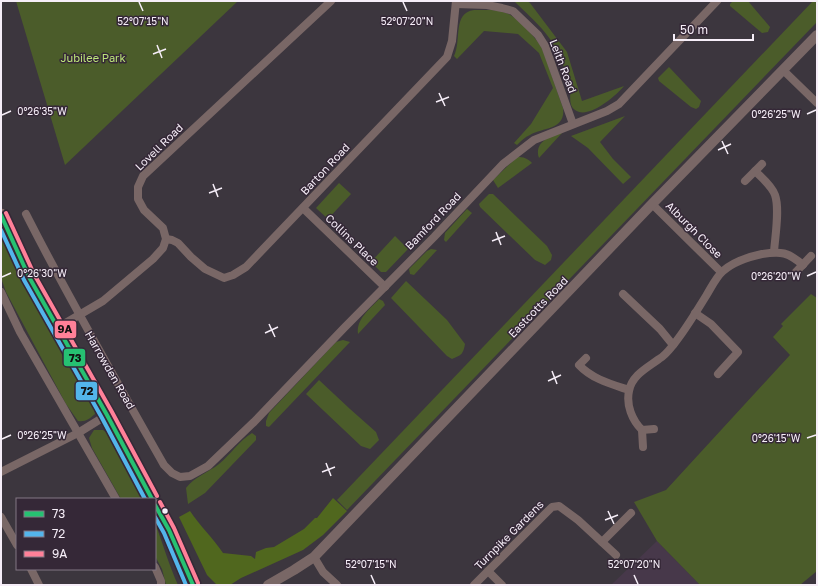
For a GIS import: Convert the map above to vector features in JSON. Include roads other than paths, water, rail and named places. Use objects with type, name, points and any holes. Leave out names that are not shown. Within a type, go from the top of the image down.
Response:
[{"type":"main road","points":[[1,214],[29,277],[107,415],[151,498]]},
{"type":"main road","points":[[156,507],[169,530],[184,568],[193,585]]},
{"type":"main road","points":[[184,568],[184,579],[187,585]]},
{"type":"street","name":"Lovell Road","points":[[166,239],[162,228],[144,210],[138,199],[138,187],[143,176],[331,1]]},
{"type":"street","name":"Bamford Road","points":[[180,477],[190,476],[208,466],[254,422],[434,237],[502,164],[534,140],[607,111],[620,104],[717,1]]},
{"type":"street","name":"Barton Road","points":[[166,239],[178,243],[191,258],[205,269],[224,278],[233,275],[246,267],[446,57],[452,41],[456,2]]},
{"type":"street","name":"Leith Road","points":[[456,2],[487,5],[513,11],[538,35],[545,46],[573,124]]},
{"type":"street","name":"Eastcotts Road","points":[[268,585],[314,557],[652,204],[817,35]]},
{"type":"street","points":[[783,70],[817,103]]},
{"type":"street","points":[[745,181],[762,164]]},
{"type":"street","points":[[755,171],[769,185],[775,195],[777,205],[774,252]]},
{"type":"street","name":"Alburgh Close","points":[[652,204],[721,272]]},
{"type":"street","name":"Collins Place","points":[[303,208],[385,287]]},
{"type":"street","name":"Harrowden Road","points":[[26,214],[53,269],[164,465],[172,474],[180,477]]},
{"type":"street","points":[[57,328],[103,302],[153,259],[163,248],[166,239]]},
{"type":"street","name":"Alburgh Close","points":[[629,390],[637,375],[661,358],[673,345],[721,272],[731,265],[753,256],[774,252],[784,252],[793,256],[803,265]]},
{"type":"street","points":[[794,274],[811,256]]},
{"type":"street","points":[[1,292],[20,332],[115,498]]},
{"type":"street","points":[[623,294],[660,329],[673,345]]},
{"type":"street","points":[[695,313],[711,324],[738,352],[718,374]]},
{"type":"street","points":[[586,358],[579,364],[583,369],[596,378],[629,390],[628,403],[636,424],[642,430],[643,447]]},
{"type":"street","points":[[1,472],[78,433],[107,415]]},
{"type":"street","points":[[642,430],[654,429]]},
{"type":"street","name":"Turnpike Gardens","points":[[474,585],[552,507],[559,506],[578,520],[616,554]]},
{"type":"street","points":[[602,542],[631,513]]},
{"type":"street","points":[[1,517],[16,543]]},
{"type":"street","points":[[314,557],[324,572],[337,585]]},
{"type":"street","points":[[156,569],[161,581],[160,585]]},
{"type":"street","points":[[32,570],[39,585]]},
{"type":"street","points":[[488,571],[502,585]]},
{"type":"park label","name":"Jubilee Park","points":[[93,58]]}]
